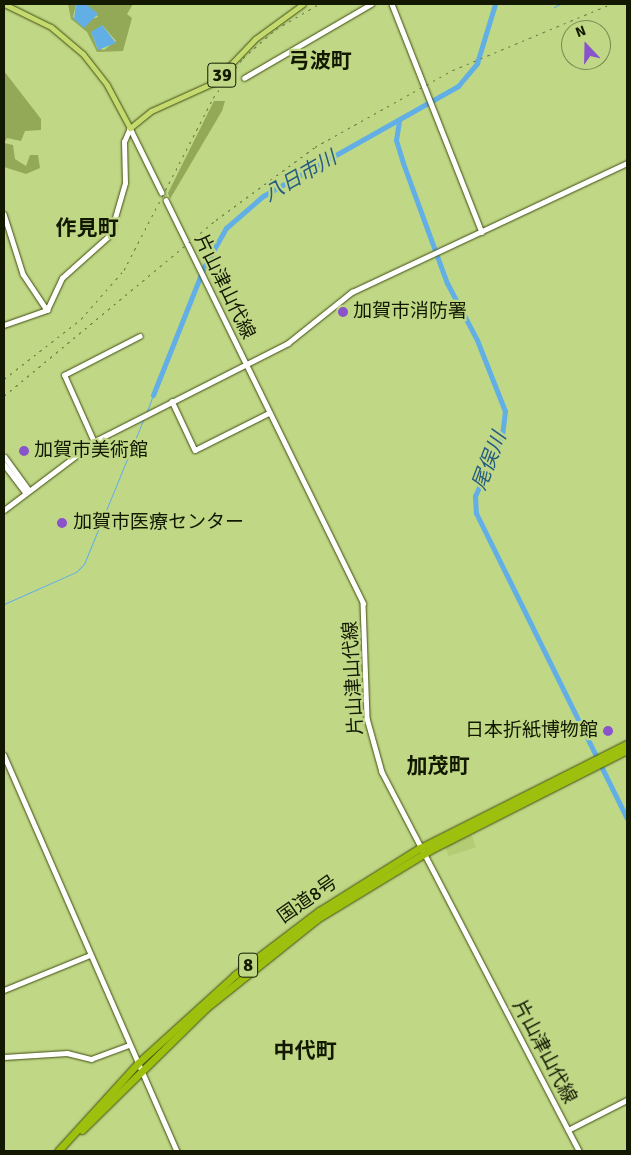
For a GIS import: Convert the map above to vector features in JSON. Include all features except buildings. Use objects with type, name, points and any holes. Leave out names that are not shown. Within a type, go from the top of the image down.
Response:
[{"type":"highway","name":"国道8号","points":[[599,762],[627,744]]},
{"type":"highway","name":"国道8号","points":[[58,1151],[139,1065],[284,942],[421,851],[599,762],[627,750]]},
{"type":"highway","name":"国道8号","points":[[64,1151],[139,1065]]},
{"type":"main road","points":[[4,4],[51,27],[83,54],[107,85],[130,128]]},
{"type":"main road","name":"39","points":[[130,128],[151,111],[213,83],[255,39],[303,4]]},
{"type":"street","points":[[244,78],[371,4]]},
{"type":"street","points":[[392,4],[482,232]]},
{"type":"street","points":[[130,128],[162,193]]},
{"type":"street","points":[[4,325],[46,310],[62,278],[113,229],[125,183],[124,142],[130,128]]},
{"type":"street","points":[[4,510],[94,442],[297,337],[352,292],[437,255],[627,163]]},
{"type":"street","name":"片山津山代線","points":[[166,200],[363,603],[370,736],[421,851],[579,1151]]},
{"type":"street","points":[[4,214],[23,274],[46,310]]},
{"type":"street","points":[[94,442],[64,375],[140,336]]},
{"type":"street","points":[[172,402],[195,450],[269,413]]},
{"type":"street","points":[[5,458],[28,492]]},
{"type":"street","points":[[4,464],[28,492]]},
{"type":"street","points":[[4,755],[176,1151]]},
{"type":"street","points":[[4,990],[90,955]]},
{"type":"street","points":[[4,1057],[67,1053],[91,1059],[129,1044]]},
{"type":"street","points":[[568,1130],[627,1100]]},
{"type":"shaded area","points":[[68,4],[76,4],[73,17],[80,23],[98,17],[86,4],[133,4],[127,14],[132,18],[123,51],[97,52],[87,32],[71,19]],"holes":[[[103,26],[116,41],[104,50],[97,48],[91,32]]]},
{"type":"shaded area","points":[[4,71],[41,119],[41,130],[25,131],[21,141],[7,138],[4,143]]},
{"type":"shaded area","points":[[214,101],[225,101],[222,111],[170,199],[168,193]]},
{"type":"shaded area","points":[[4,143],[13,145],[15,159],[26,166],[30,155],[38,155],[40,168],[26,174],[4,167]]},
{"type":"shaded area","points":[[472,835],[476,847],[448,856],[444,844]]},
{"type":"water","points":[[76,4],[86,4],[98,14],[84,28],[74,19]]},
{"type":"water","points":[[102,25],[116,43],[98,50],[91,32]]},
{"type":"waterway","name":"八日市川","points":[[153,395],[204,267],[226,228],[263,196],[458,86],[477,63],[495,4]]},
{"type":"waterway","points":[[554,7],[560,4]]},
{"type":"waterway","name":"尾俣川","points":[[399,121],[396,140],[403,163],[447,283],[477,340],[505,411],[502,436],[475,496],[476,513],[627,818]]},
{"type":"waterway","points":[[146,414],[153,395]]},
{"type":"waterway","points":[[4,604],[76,572],[84,564],[144,418]]},
{"type":"railway","points":[[4,379],[81,319],[124,270],[213,98],[243,58],[276,29],[319,4]]},
{"type":"railway","points":[[4,396],[216,220],[315,147],[453,70],[611,4]]},
{"type":"place","name":"加賀市消防署","points":[[343,312]]},
{"type":"place","name":"加賀市美術館","points":[[24,451]]},
{"type":"place","name":"加賀市医療センター","points":[[62,523]]},
{"type":"place","name":"日本折紙博物館","points":[[608,731]]},
{"type":"district","name":"弓波町","points":[[320,61]]},
{"type":"district","name":"作見町","points":[[87,228]]},
{"type":"district","name":"加茂町","points":[[438,766]]},
{"type":"district","name":"中代町","points":[[305,1051]]}]
